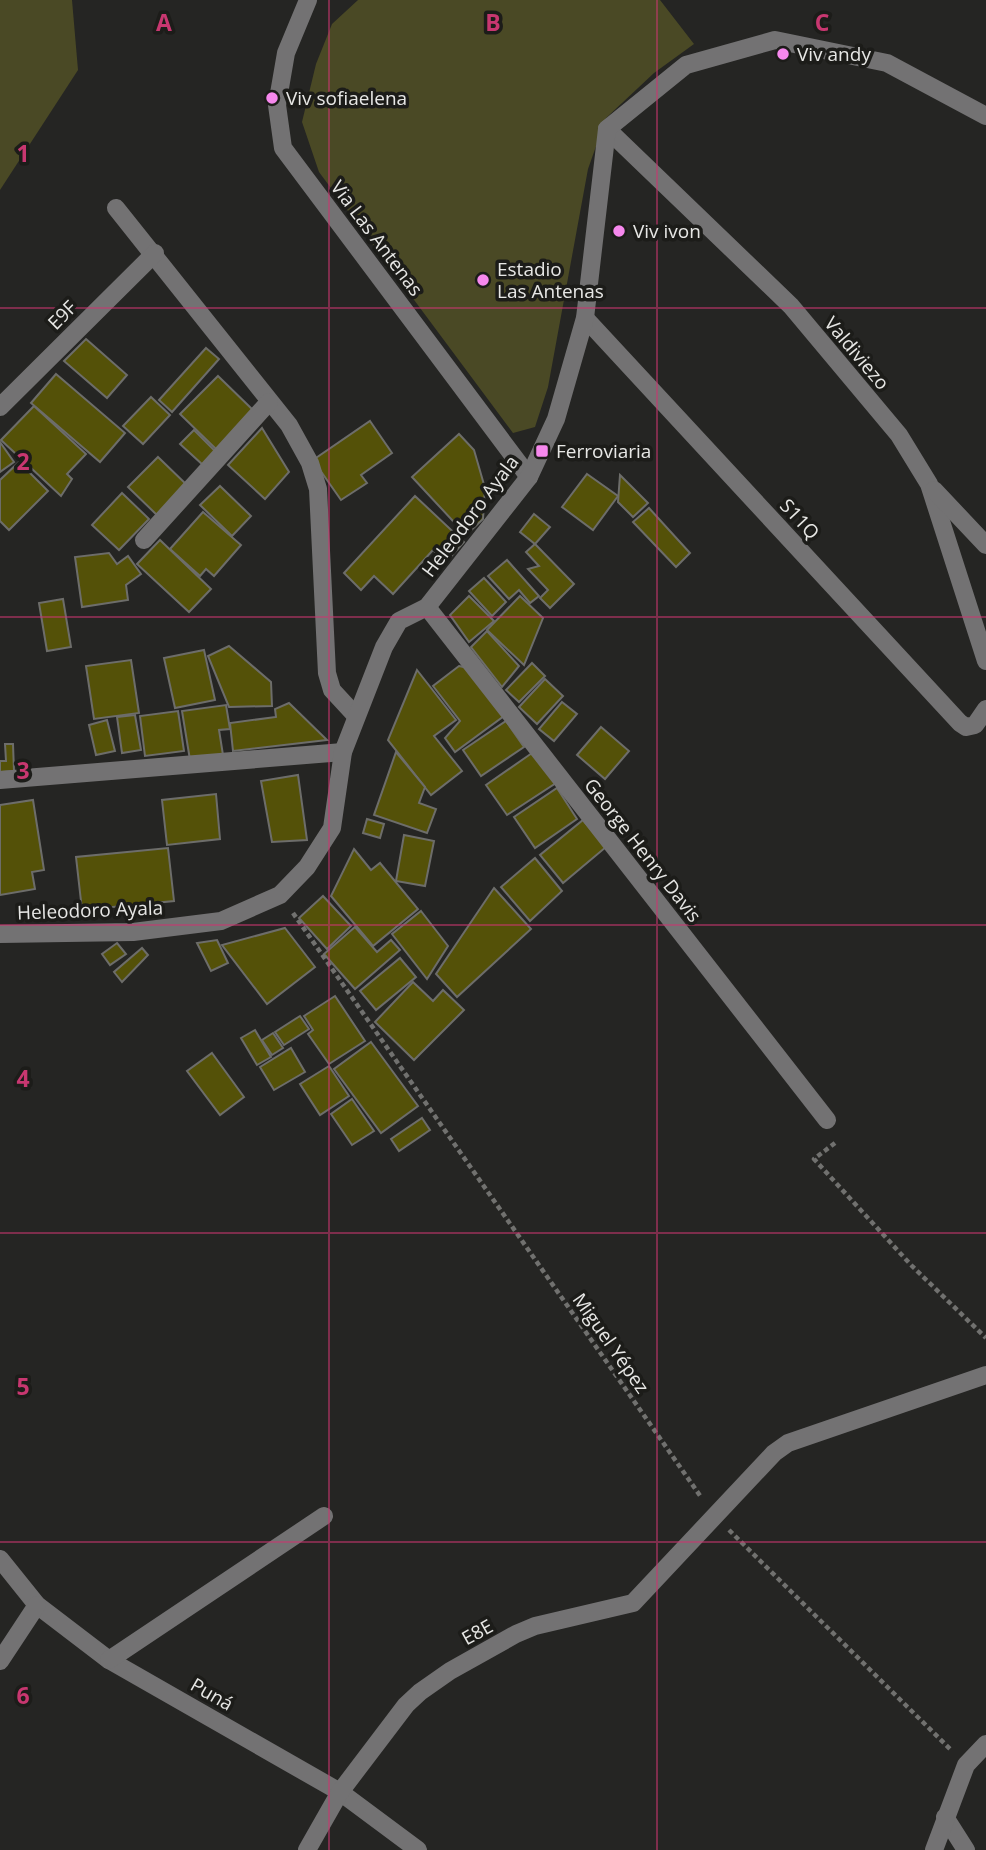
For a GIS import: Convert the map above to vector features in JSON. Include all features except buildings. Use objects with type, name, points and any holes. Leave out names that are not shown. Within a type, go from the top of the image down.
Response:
[{"type":"street","name":"Via Las Antenas","points":[[308,0],[286,53],[277,105],[283,148],[529,477]]},
{"type":"street","points":[[607,129],[686,65],[775,40],[887,63],[986,116]]},
{"type":"street","name":"Heleodoro Ayala","points":[[0,934],[133,932],[221,921],[280,895],[307,867],[332,828],[343,752],[384,647],[399,621],[427,607],[529,477],[556,419],[585,318],[607,129]]},
{"type":"street","name":"Valdiviezo","points":[[607,129],[791,306],[899,435],[929,484],[986,661]]},
{"type":"street","points":[[116,208],[155,253],[289,425],[315,476],[318,489],[327,673],[332,690],[356,716]]},
{"type":"street","name":"E9F","points":[[0,407],[155,253]]},
{"type":"street","name":"S11Q","points":[[585,318],[960,723],[967,727],[975,724],[986,709]]},
{"type":"street","points":[[144,540],[269,402]]},
{"type":"street","points":[[929,484],[986,545]]},
{"type":"street","name":"George Henry Davis","points":[[427,607],[827,1120]]},
{"type":"street","points":[[0,779],[343,752]]},
{"type":"street","name":"E8E","points":[[307,1850],[340,1792],[406,1705],[450,1671],[535,1626],[633,1603],[774,1453],[788,1443],[986,1375]]},
{"type":"street","points":[[109,1660],[324,1516]]},
{"type":"street","name":"Puná","points":[[0,1559],[37,1605],[109,1660],[340,1792],[418,1850]]},
{"type":"street","points":[[0,1661],[37,1605]]},
{"type":"street","points":[[934,1850],[966,1765],[986,1744]]},
{"type":"street","points":[[945,1817],[966,1850]]},
{"type":"path","name":"Miguel Yépez","points":[[280,895],[714,1515],[966,1765]]},
{"type":"path","points":[[814,1159],[911,1265],[986,1338]]},
{"type":"shaded area","points":[[0,0],[72,0],[78,70],[0,190]]},
{"type":"shaded area","name":"Estadio Las Antenas","points":[[358,0],[660,0],[694,44],[654,73],[606,118],[588,169],[548,387],[535,427],[513,433],[319,172],[302,122],[316,64],[332,24]]},
{"type":"place","name":"Viv andy","points":[[783,54]]},
{"type":"place","name":"Viv sofiaelena","points":[[272,98]]},
{"type":"place","name":"Viv ivon","points":[[619,231]]},
{"type":"place","name":"Estadio Las Antenas","points":[[483,280]]},
{"type":"place","name":"Ferroviaria","points":[[542,451]]}]
